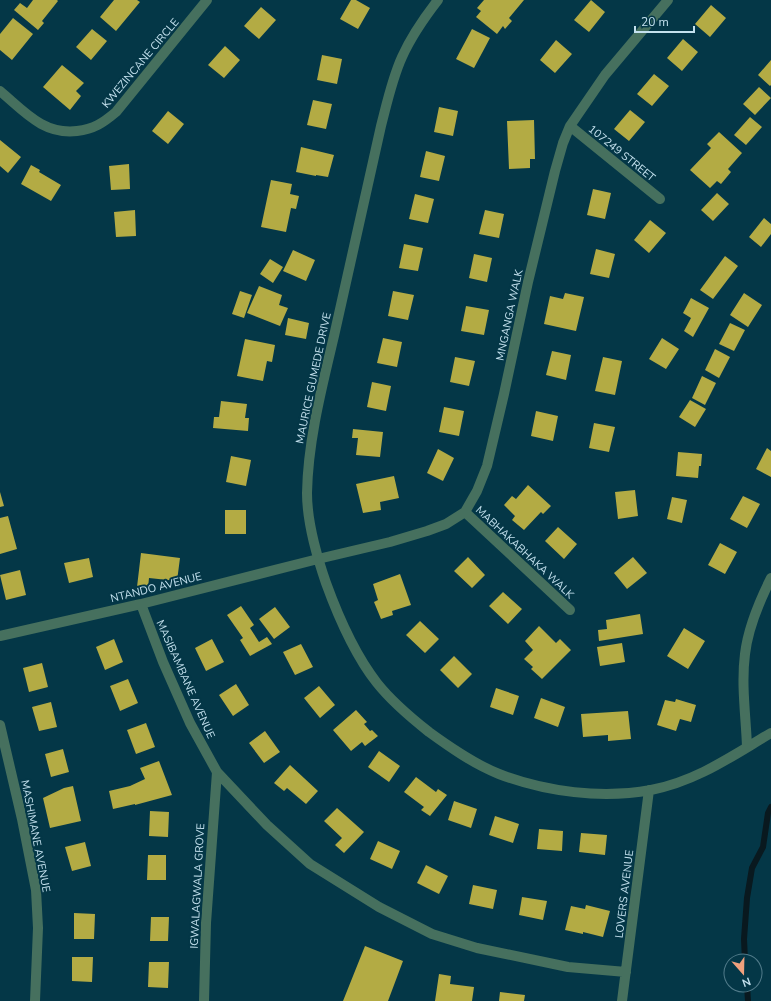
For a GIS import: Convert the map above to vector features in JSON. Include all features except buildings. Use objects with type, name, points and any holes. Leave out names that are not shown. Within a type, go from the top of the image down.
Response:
[{"type":"street","name":"KWEZINCANE CIRCLE","points":[[0,91],[38,122],[51,130],[68,132],[88,130],[104,123],[116,112],[207,0]]},
{"type":"street","name":"MAURICE GUMEDE DRIVE","points":[[438,0],[420,24],[401,58],[390,89],[319,403],[310,452],[307,495],[310,523],[318,559],[337,613],[357,651],[377,683],[404,713],[440,740],[468,758],[498,774],[532,784],[569,791],[606,794],[649,790],[676,784],[695,777],[713,768],[771,733]]},
{"type":"street","name":"MNGANGA WALK","points":[[318,559],[390,542],[427,531],[446,524],[464,512],[477,491],[487,466],[554,171],[563,143],[570,126],[605,75],[668,0]]},
{"type":"street","name":"107249 STREET","points":[[570,126],[660,199]]},
{"type":"street","name":"MABHAKABHAKA WALK","points":[[464,512],[570,610]]},
{"type":"street","name":"NTANDO AVENUE","points":[[0,636],[141,604],[318,559]]},
{"type":"street","points":[[748,747],[744,688],[745,654],[751,626],[771,578]]},
{"type":"street","name":"MASIBAMBANE AVENUE","points":[[141,604],[163,662],[190,723],[217,772],[267,826],[310,864],[379,907],[432,934],[477,948],[568,967],[626,972]]},
{"type":"street","name":"MASHIMANE AVENUE","points":[[0,725],[22,819],[36,890],[38,928],[35,1001]]},
{"type":"street","name":"IGWALAGWALA GROVE","points":[[204,1001],[206,923],[217,772]]},
{"type":"street","name":"LOVERS AVENUE","points":[[622,1001],[649,790]]},
{"type":"waterway","points":[[745,953],[744,939],[747,898],[752,868],[763,847],[768,813],[771,807]]},
{"type":"waterway","points":[[748,993],[748,1001]]}]
